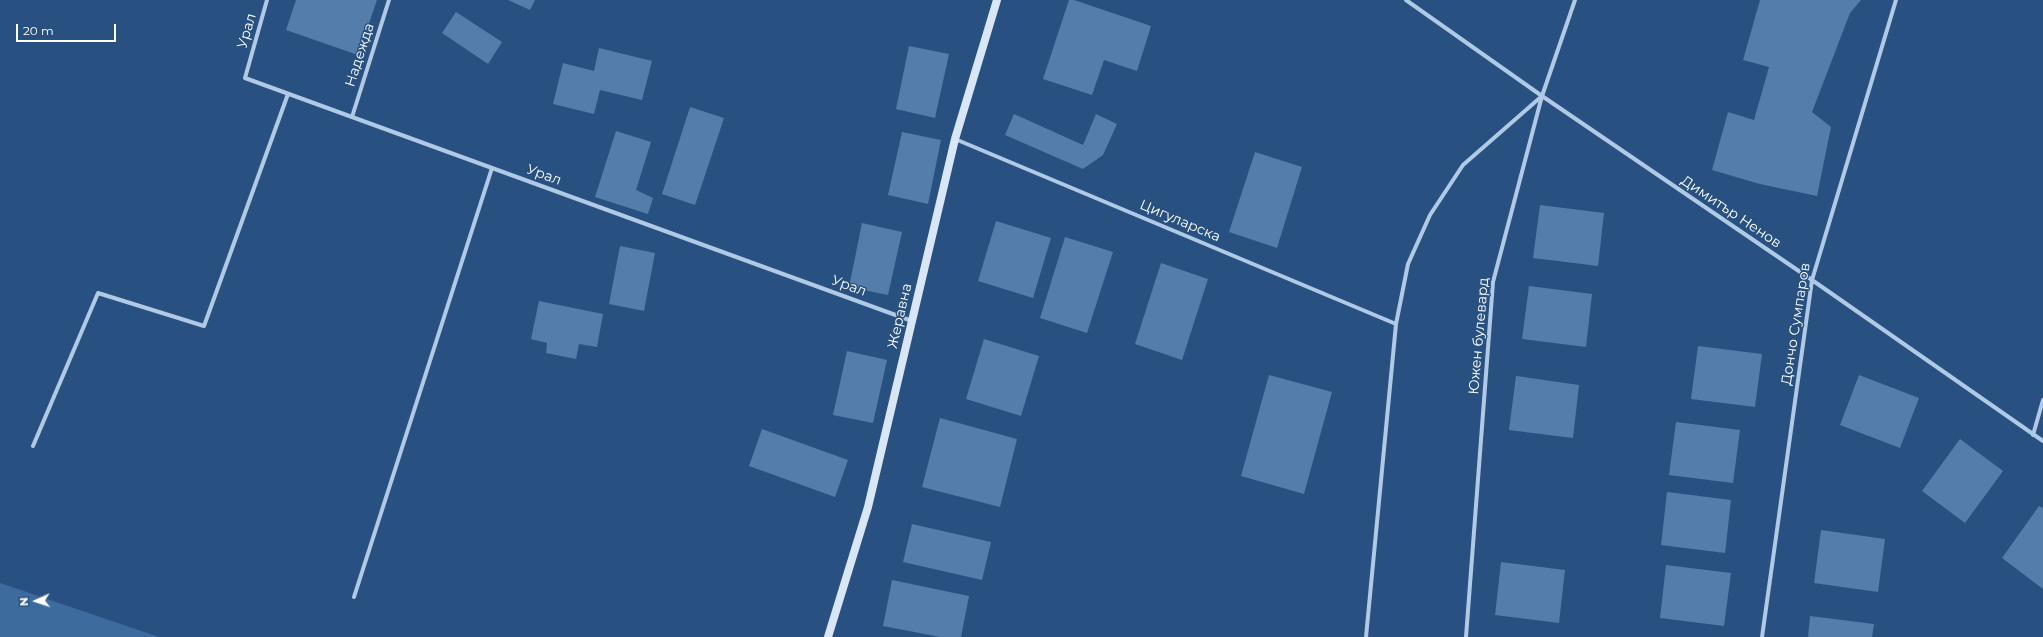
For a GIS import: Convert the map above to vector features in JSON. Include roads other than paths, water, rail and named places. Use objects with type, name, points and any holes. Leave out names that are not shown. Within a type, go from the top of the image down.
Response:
[{"type":"street","name":"Урал","points":[[267,0],[245,78],[912,321]]},
{"type":"street","name":"Надежда","points":[[352,117],[389,0]]},
{"type":"street","name":"Жеравна","points":[[828,637],[868,507],[955,139],[997,0]]},
{"type":"street","name":"Димитър Ненов","points":[[1406,0],[1542,96],[1812,280],[2043,441]]},
{"type":"street","name":"Южен булевард","points":[[1466,637],[1493,282],[1542,96],[1575,0]]},
{"type":"street","name":"Дончо Сумпаров","points":[[1762,637],[1812,280],[1896,0]]},
{"type":"street","points":[[33,446],[98,293],[204,326],[288,94]]},
{"type":"street","points":[[1366,637],[1396,324],[1408,264],[1430,215],[1463,165],[1542,96]]},
{"type":"street","name":"Цигуларска","points":[[955,139],[1396,324]]},
{"type":"street","points":[[354,597],[492,168]]},
{"type":"street","points":[[2034,435],[2043,400]]}]
